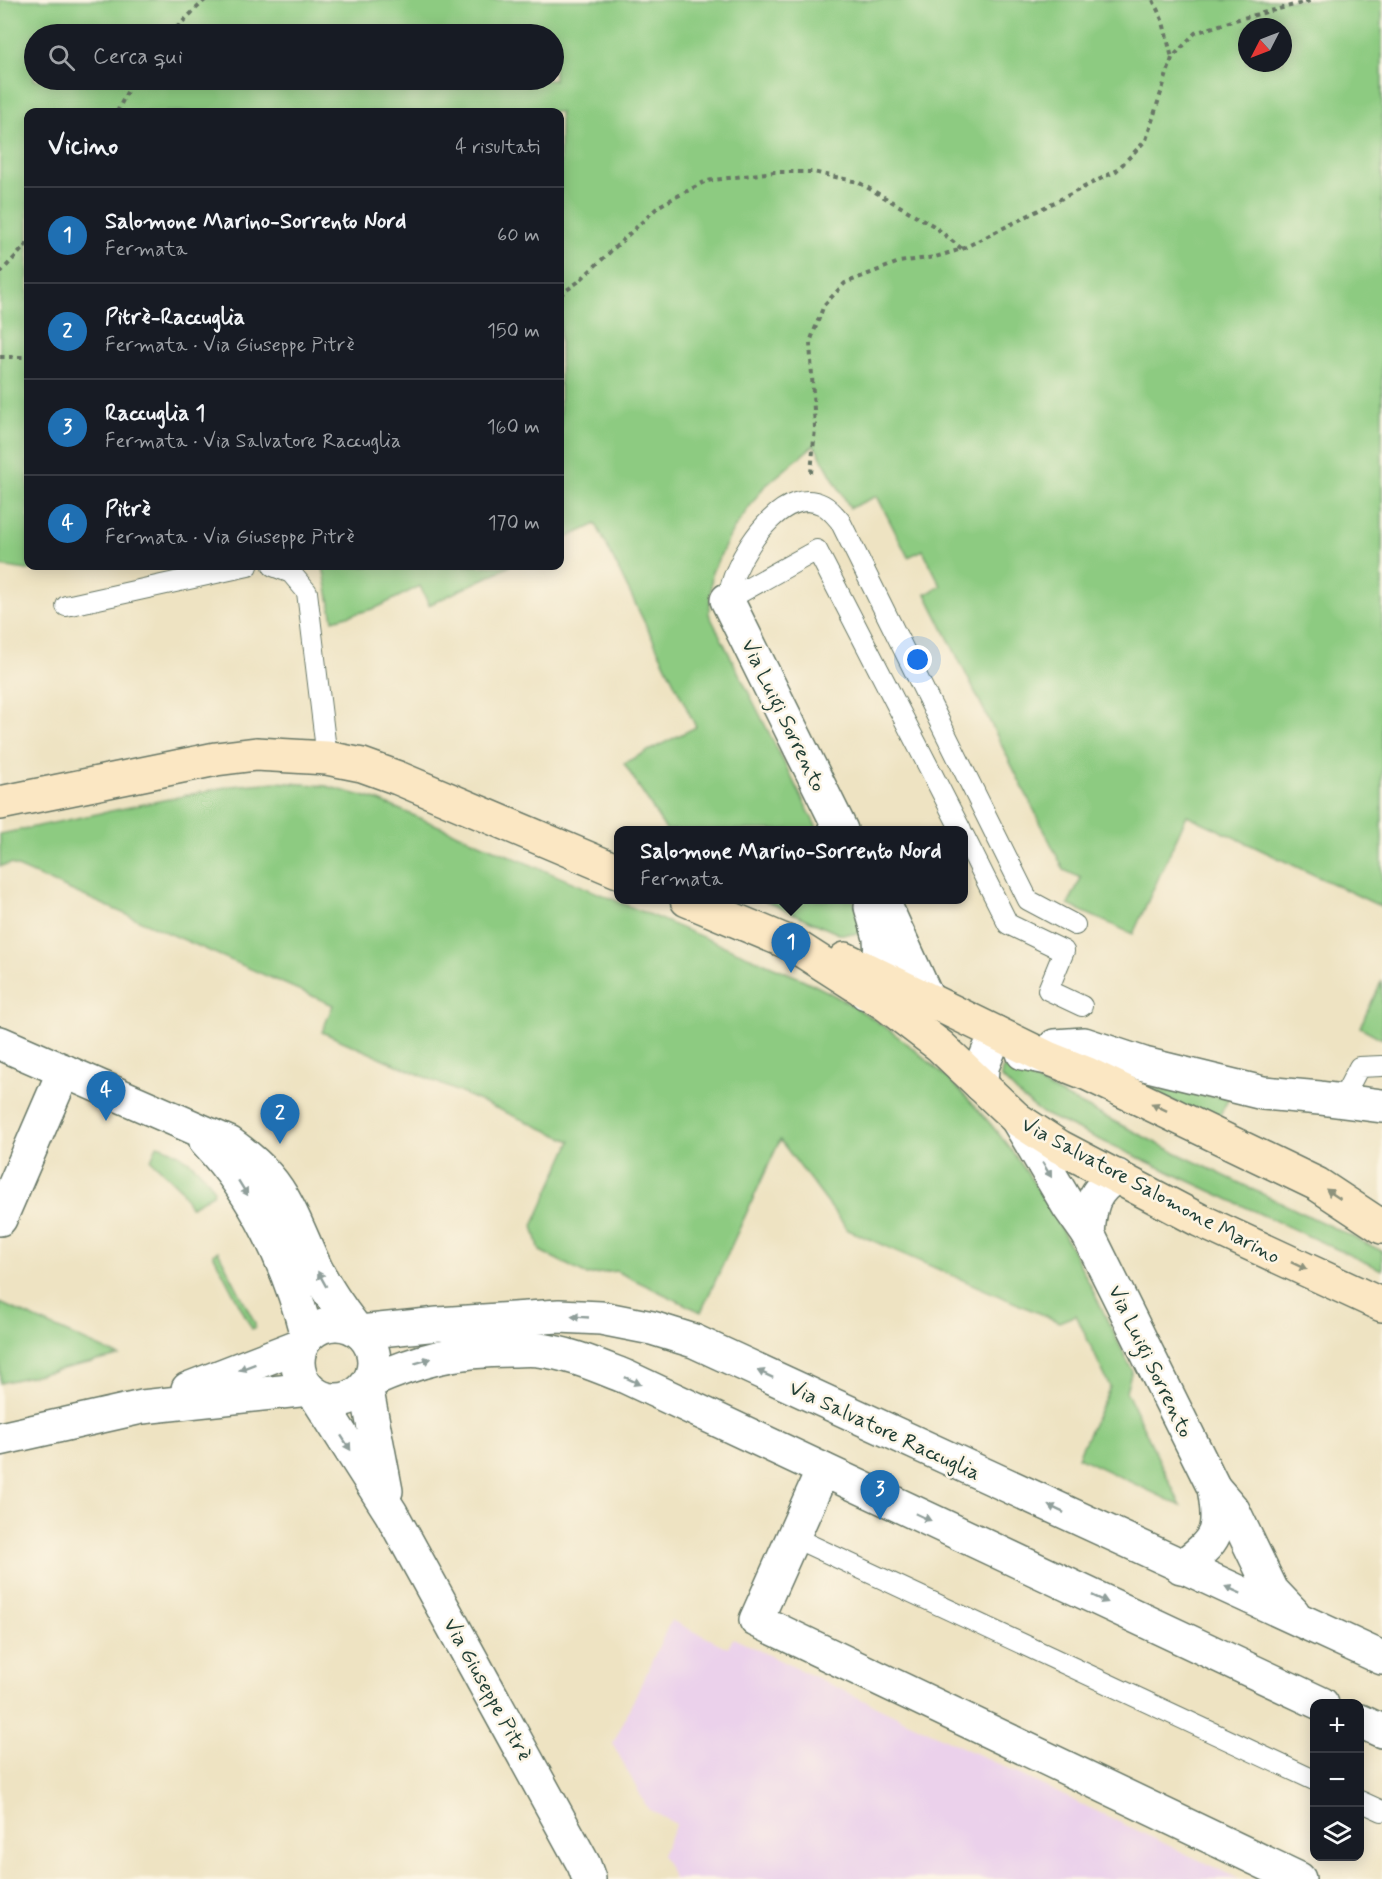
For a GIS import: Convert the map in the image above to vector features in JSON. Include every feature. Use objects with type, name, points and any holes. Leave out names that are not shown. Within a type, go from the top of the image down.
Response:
[{"type":"street","name":"Via Luigi Sorrento","points":[[727,600],[839,826]]},
{"type":"street","points":[[0,803],[216,759],[256,754],[327,758],[362,765],[398,778],[614,869]]},
{"type":"street","name":"Via Salvatore Salomone Marino","points":[[697,904],[792,944],[875,989],[1017,1119],[1060,1147],[1199,1220],[1382,1305]]},
{"type":"street","points":[[871,904],[880,938],[881,959],[875,989],[908,1008],[993,1040],[981,1067],[981,1085]]},
{"type":"street","points":[[882,904],[888,912],[927,998]]},
{"type":"street","name":"Via Salvatore Salomone Marino","points":[[875,989],[927,998],[993,1040],[1088,1074],[1317,1184],[1382,1227]]},
{"type":"street","points":[[0,1043],[229,1143],[249,1157],[268,1176],[284,1202],[334,1301],[357,1330]]},
{"type":"street","points":[[1048,1058],[1055,1046],[1084,1044],[1144,1064],[1263,1093],[1382,1106]]},
{"type":"street","points":[[0,1220],[64,1071]]},
{"type":"street","name":"Via Luigi Sorrento","points":[[1017,1119],[1069,1207],[1088,1234],[1214,1488]]},
{"type":"street","points":[[192,1127],[219,1155],[260,1215],[290,1279],[304,1340],[297,1360],[303,1383],[322,1398],[340,1400],[356,1394],[367,1384],[404,1367],[440,1356],[464,1352],[537,1349],[585,1361],[626,1377],[1311,1699]]},
{"type":"street","points":[[1088,1234],[1091,1206],[1097,1192],[1104,1184],[1117,1176]]},
{"type":"street","name":"Via Salvatore Raccuglia","points":[[357,1330],[559,1316],[601,1318],[652,1328],[694,1341],[1382,1658]]},
{"type":"street","points":[[142,1407],[304,1340],[323,1325],[344,1324],[366,1337],[373,1352],[374,1367],[367,1384],[373,1431],[391,1513]]},
{"type":"street","points":[[0,1439],[142,1407],[312,1391]]},
{"type":"street","points":[[312,1391],[391,1513]]},
{"type":"street","points":[[823,1470],[756,1620],[1299,1879]]},
{"type":"street","points":[[1180,1566],[1201,1552],[1210,1542],[1216,1530],[1219,1516],[1214,1488]]},
{"type":"street","points":[[1214,1488],[1233,1510],[1272,1591],[1301,1620]]},
{"type":"street","name":"Via Giuseppe Pitrè","points":[[391,1513],[591,1874]]},
{"type":"street","points":[[1364,1723],[1382,1731]]},
{"type":"lane","points":[[727,600],[736,570],[756,535],[777,513],[790,505],[807,501],[822,504],[840,520],[1028,900],[1075,925]]},
{"type":"lane","points":[[727,600],[817,550],[958,826]]},
{"type":"lane","points":[[66,606],[230,570]]},
{"type":"lane","points":[[283,570],[291,573],[307,592],[327,758]]},
{"type":"lane","points":[[968,846],[1008,924],[1064,951],[1047,990],[1082,1006]]},
{"type":"lane","points":[[1342,1100],[1359,1067],[1382,1066]]},
{"type":"lane","points":[[793,1537],[1310,1778]]},
{"type":"lane","points":[[1364,1803],[1382,1811]]},
{"type":"path","points":[[180,24],[205,0]]},
{"type":"path","points":[[1154,0],[1163,22],[1172,58]]},
{"type":"path","points":[[807,501],[815,428],[810,342],[824,305],[845,283],[899,262],[935,257],[962,249],[1116,171],[1146,140],[1172,58],[1195,33],[1235,20],[1314,0]]},
{"type":"path","points":[[119,108],[128,90]]},
{"type":"path","points":[[564,292],[578,282],[659,206],[706,181],[774,172],[813,172],[858,182],[934,226],[962,249]]},
{"type":"path","points":[[0,273],[24,247]]},
{"type":"path","points":[[0,357],[24,357]]},
{"type":"shaded area","points":[[671,1620],[728,1648],[733,1638],[1239,1879],[674,1879],[662,1855],[676,1824],[648,1809],[613,1744]]},
{"type":"green space","points":[[0,0],[1382,0],[1382,907],[1187,815],[1133,934],[1068,905],[1081,878],[1064,870],[926,594],[941,586],[923,550],[908,557],[877,496],[850,508],[814,445],[763,488],[733,530],[712,572],[709,614],[816,826],[663,826],[624,763],[696,727],[596,524],[564,539],[564,108],[24,108],[24,570],[0,566]]},
{"type":"green space","points":[[324,570],[502,570],[429,605],[420,586],[376,608],[333,620]]},
{"type":"green space","points":[[277,782],[326,786],[377,800],[614,900],[614,904],[624,904],[800,978],[837,997],[907,1043],[968,1099],[996,1131],[1044,1199],[1079,1262],[1132,1370],[1126,1391],[1181,1506],[1078,1457],[1110,1387],[1076,1315],[1059,1322],[848,1230],[780,1140],[701,1312],[616,1271],[587,1275],[540,1251],[533,1226],[571,1141],[322,1032],[333,1005],[11,864],[0,866],[0,834],[231,786]]},
{"type":"green space","points":[[772,904],[855,904],[861,916],[862,934],[839,934]]},
{"type":"green space","points":[[1382,980],[1382,1039],[1360,1027]]},
{"type":"green space","points":[[1006,1066],[1160,1145],[1382,1251],[1382,1270],[1044,1114],[1022,1098],[1001,1077],[1002,1070]]},
{"type":"green space","points":[[1128,1080],[1162,1090],[1229,1098],[1216,1122]]},
{"type":"green space","points":[[157,1145],[174,1151],[197,1168],[210,1183],[214,1190],[213,1194],[190,1207],[181,1189],[151,1160]]},
{"type":"green space","points":[[218,1251],[255,1323],[252,1329],[213,1254]]},
{"type":"green space","points":[[0,1303],[119,1356],[0,1383]]},
{"type":"place","name":"Salomone Marino-Sorrento Nord","points":[[791,973]]},
{"type":"place","name":"Pitrè","points":[[106,1121]]},
{"type":"place","name":"Pitrè-Raccuglia","points":[[280,1144]]},
{"type":"place","name":"Raccuglia 1","points":[[880,1520]]}]
